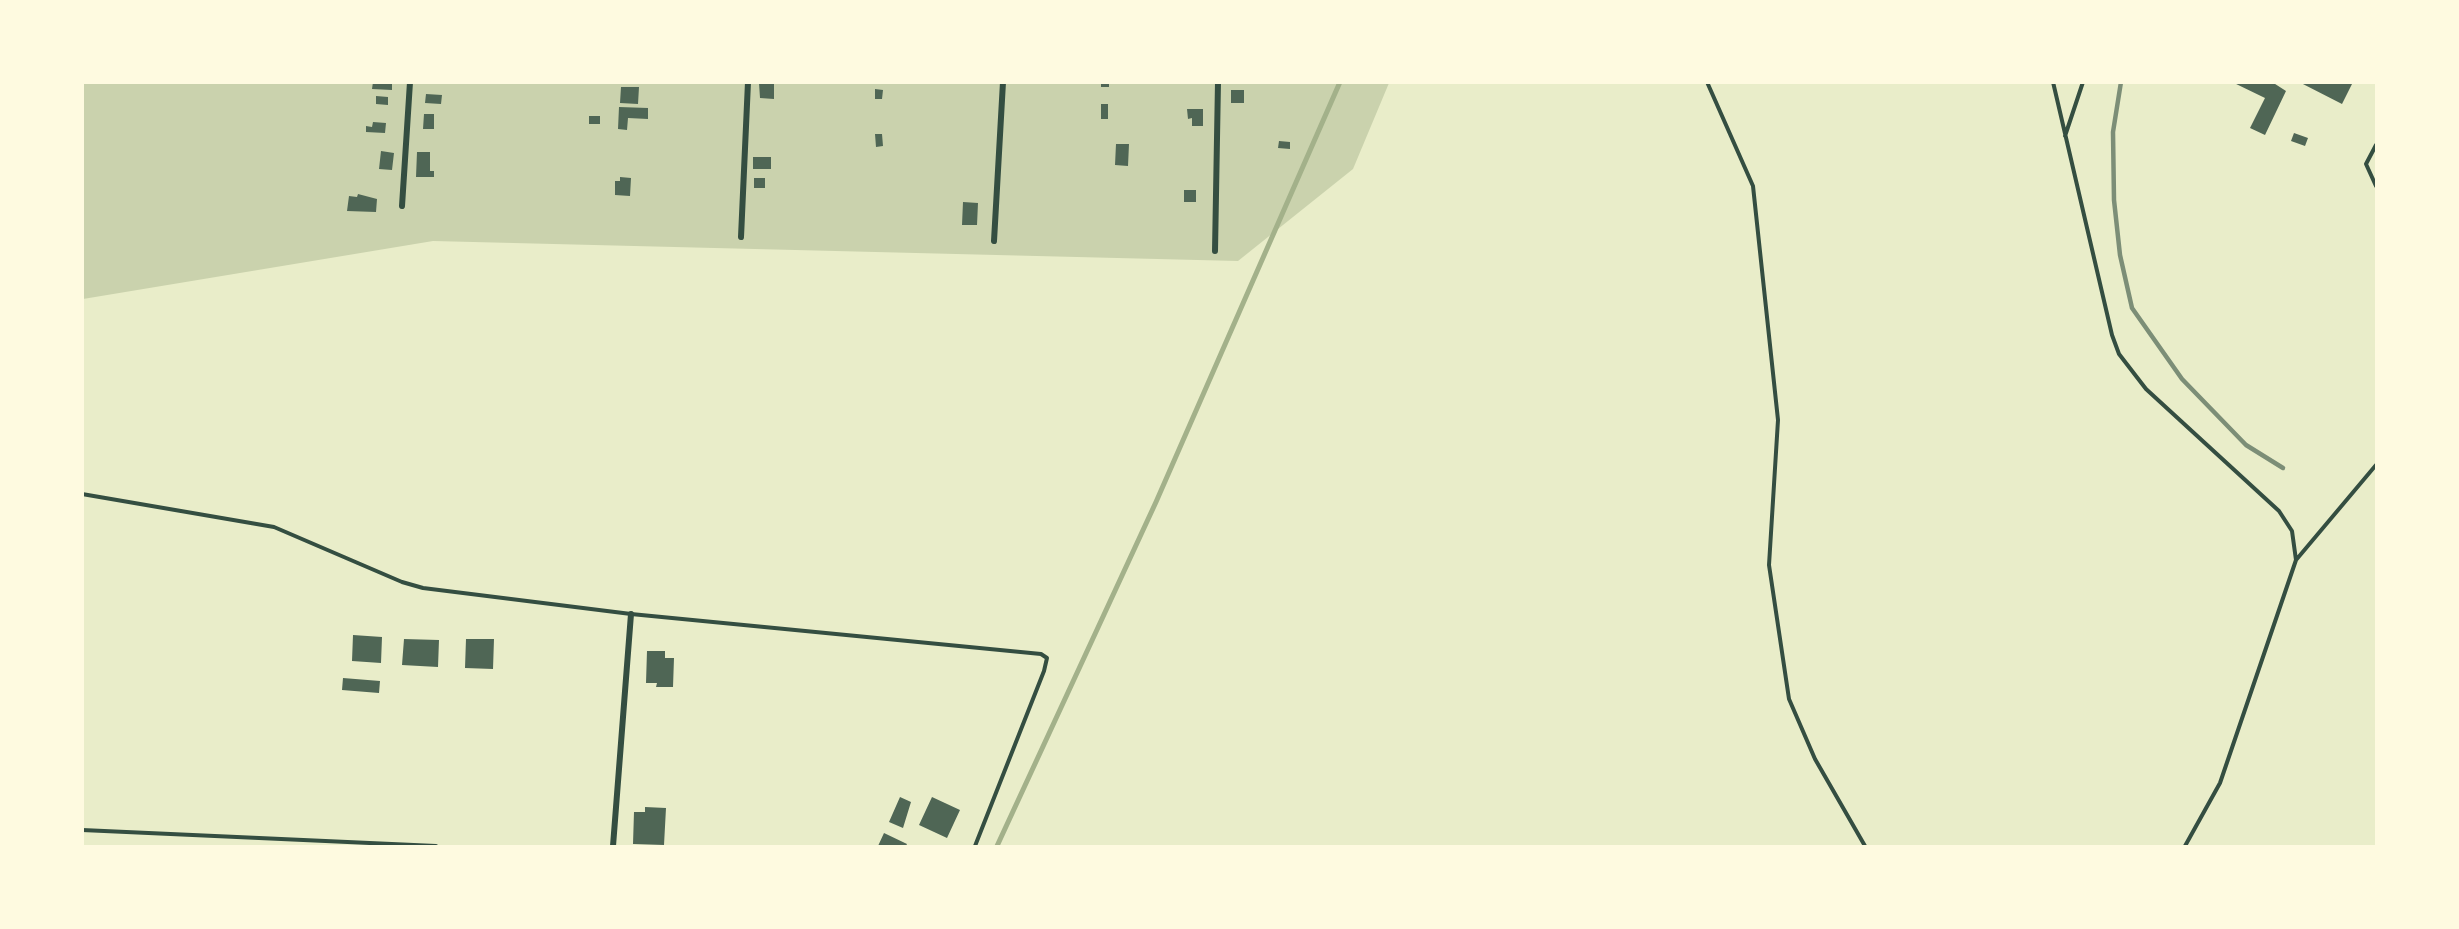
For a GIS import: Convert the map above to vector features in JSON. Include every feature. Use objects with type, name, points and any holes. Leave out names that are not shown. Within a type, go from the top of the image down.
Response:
[{"type":"street","points":[[402,206],[410,82]]},
{"type":"street","points":[[741,237],[748,82]]},
{"type":"street","points":[[994,241],[1003,82]]},
{"type":"street","points":[[1215,251],[1218,82]]},
{"type":"street","points":[[613,846],[631,614]]},
{"type":"lane","points":[[1707,82],[1753,186],[1778,420],[1769,565],[1789,699],[1815,759],[1865,846]]},
{"type":"lane","points":[[2052,82],[2112,335],[2119,354],[2146,389],[2279,511],[2292,531],[2296,560]]},
{"type":"lane","points":[[2064,137],[2083,82]]},
{"type":"lane","points":[[2376,145],[2366,164],[2376,186]]},
{"type":"lane","points":[[2185,846],[2220,783],[2296,560],[2376,465]]},
{"type":"lane","points":[[82,494],[274,527],[412,586],[631,614],[1044,656],[1047,662],[1044,671],[975,846]]},
{"type":"lane","points":[[82,830],[436,846]]},
{"type":"green space","points":[[83,83],[1389,83],[1353,169],[1238,261],[433,241],[83,299]]},
{"type":"building","points":[[373,82],[392,82],[392,90],[372,89]]},
{"type":"building","points":[[1101,82],[1109,82],[1109,87],[1101,87]]},
{"type":"building","points":[[2232,82],[2272,82],[2286,91],[2265,135],[2250,128],[2265,98]]},
{"type":"building","points":[[2299,82],[2353,82],[2342,104]]},
{"type":"building","points":[[759,83],[774,83],[774,99],[760,98]]},
{"type":"building","points":[[621,87],[639,87],[638,104],[620,103]]},
{"type":"building","points":[[875,89],[883,90],[882,99],[875,99]]},
{"type":"building","points":[[1231,90],[1244,90],[1244,103],[1231,103]]},
{"type":"building","points":[[426,94],[442,95],[441,104],[425,103]]},
{"type":"building","points":[[376,96],[388,97],[388,105],[376,104]]},
{"type":"building","points":[[1101,104],[1108,104],[1108,119],[1101,119]]},
{"type":"building","points":[[619,107],[648,108],[648,119],[628,118],[627,130],[618,129]]},
{"type":"building","points":[[1187,109],[1203,109],[1203,126],[1192,126],[1192,118],[1188,119]]},
{"type":"building","points":[[424,114],[434,114],[434,129],[423,129]]},
{"type":"building","points":[[589,116],[600,116],[600,124],[589,124]]},
{"type":"building","points":[[373,122],[386,123],[385,133],[366,132],[366,126],[372,127]]},
{"type":"building","points":[[2294,133],[2308,138],[2305,146],[2291,141]]},
{"type":"building","points":[[875,134],[882,134],[883,146],[876,147]]},
{"type":"building","points":[[1279,141],[1290,142],[1290,149],[1278,148]]},
{"type":"building","points":[[1116,144],[1129,144],[1128,166],[1115,165]]},
{"type":"building","points":[[381,151],[394,153],[392,170],[379,169]]},
{"type":"building","points":[[417,152],[430,152],[430,171],[434,171],[434,177],[416,177]]},
{"type":"building","points":[[753,157],[771,157],[771,169],[753,169]]},
{"type":"building","points":[[620,177],[631,178],[630,196],[615,195],[615,181],[620,181]]},
{"type":"building","points":[[754,178],[765,178],[765,188],[754,188]]},
{"type":"building","points":[[1184,190],[1196,190],[1196,202],[1184,202]]},
{"type":"building","points":[[358,194],[377,199],[376,212],[347,211],[349,196],[357,197]]},
{"type":"building","points":[[963,202],[978,203],[977,225],[962,225]]},
{"type":"building","points":[[353,635],[382,637],[381,663],[352,661]]},
{"type":"building","points":[[404,639],[439,640],[438,667],[402,665]]},
{"type":"building","points":[[466,639],[494,639],[493,669],[465,668]]},
{"type":"building","points":[[647,651],[665,651],[665,658],[674,658],[673,687],[656,687],[657,683],[646,683]]},
{"type":"building","points":[[343,678],[380,681],[379,693],[342,690]]},
{"type":"building","points":[[900,797],[911,802],[903,828],[889,822]]},
{"type":"building","points":[[932,797],[960,810],[947,838],[919,825]]},
{"type":"building","points":[[645,807],[666,808],[664,845],[633,844],[634,812],[645,812]]},
{"type":"building","points":[[884,833],[907,844],[906,846],[878,846]]},
{"type":"waterway","points":[[997,846],[1156,502],[1340,82]]},
{"type":"railway","points":[[2121,82],[2113,132],[2114,200],[2120,255],[2132,308],[2182,379],[2246,445],[2283,468]]}]
